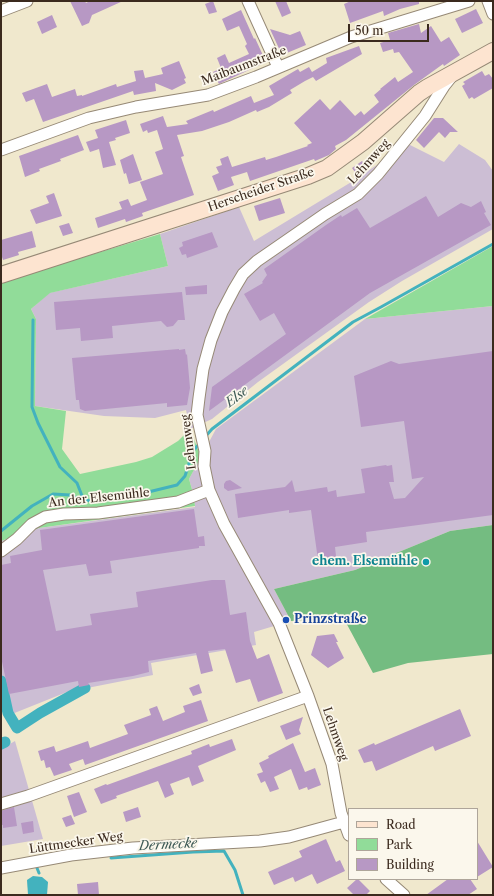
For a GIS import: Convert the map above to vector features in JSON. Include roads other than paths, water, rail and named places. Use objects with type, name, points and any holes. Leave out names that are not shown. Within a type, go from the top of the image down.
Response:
[{"type":"main road","name":"Herscheider Straße","points":[[1,275],[308,176],[327,168],[363,142],[419,93],[493,51]]},
{"type":"street","points":[[1,11],[27,1]]},
{"type":"street","points":[[248,1],[278,67]]},
{"type":"street","name":"Maibaumstraße","points":[[1,150],[89,118],[136,107],[208,95],[256,77],[351,37],[469,1]]},
{"type":"street","points":[[488,1],[493,14]]},
{"type":"street","name":"Lehmweg","points":[[348,833],[342,818],[332,764],[308,696],[279,623],[224,524],[209,490],[204,466],[205,451],[197,415],[198,398],[203,369],[209,347],[222,312],[243,274],[257,261],[325,214],[358,194],[378,174],[425,116],[444,86],[455,73]]},
{"type":"street","name":"An der Elsemühle","points":[[1,551],[17,539],[32,524],[45,517],[64,514],[98,513],[178,502],[209,490]]},
{"type":"street","points":[[1,804],[28,796],[308,696]]},
{"type":"street","name":"Lüttmecker Weg","points":[[1,868],[71,855],[133,848],[260,841],[289,837],[342,818]]},
{"type":"street","points":[[387,880],[404,895]]},
{"type":"water","points":[[33,876],[42,877],[48,882],[47,895],[28,895],[27,880]]},
{"type":"waterway","name":"Else","points":[[205,437],[212,429],[353,322],[493,244]]},
{"type":"waterway","points":[[33,320],[32,407],[38,423],[60,467],[77,483],[84,501]]},
{"type":"waterway","name":"Else","points":[[1,531],[32,506],[53,494],[70,495],[84,501],[136,495],[177,485],[185,476],[193,451],[200,443]]},
{"type":"waterway","points":[[1,681],[8,713],[17,728],[40,713],[85,688]]},
{"type":"waterway","points":[[1,744],[5,742]]},
{"type":"waterway","name":"Dermecke","points":[[111,858],[224,851],[235,870],[243,895]]},
{"type":"waterway","name":"Dermecke","points":[[37,868],[39,873]]},
{"type":"place","name":"ehem. Elsemühle","points":[[426,562]]},
{"type":"place","name":"Prinzstraße","points":[[286,620]]}]
